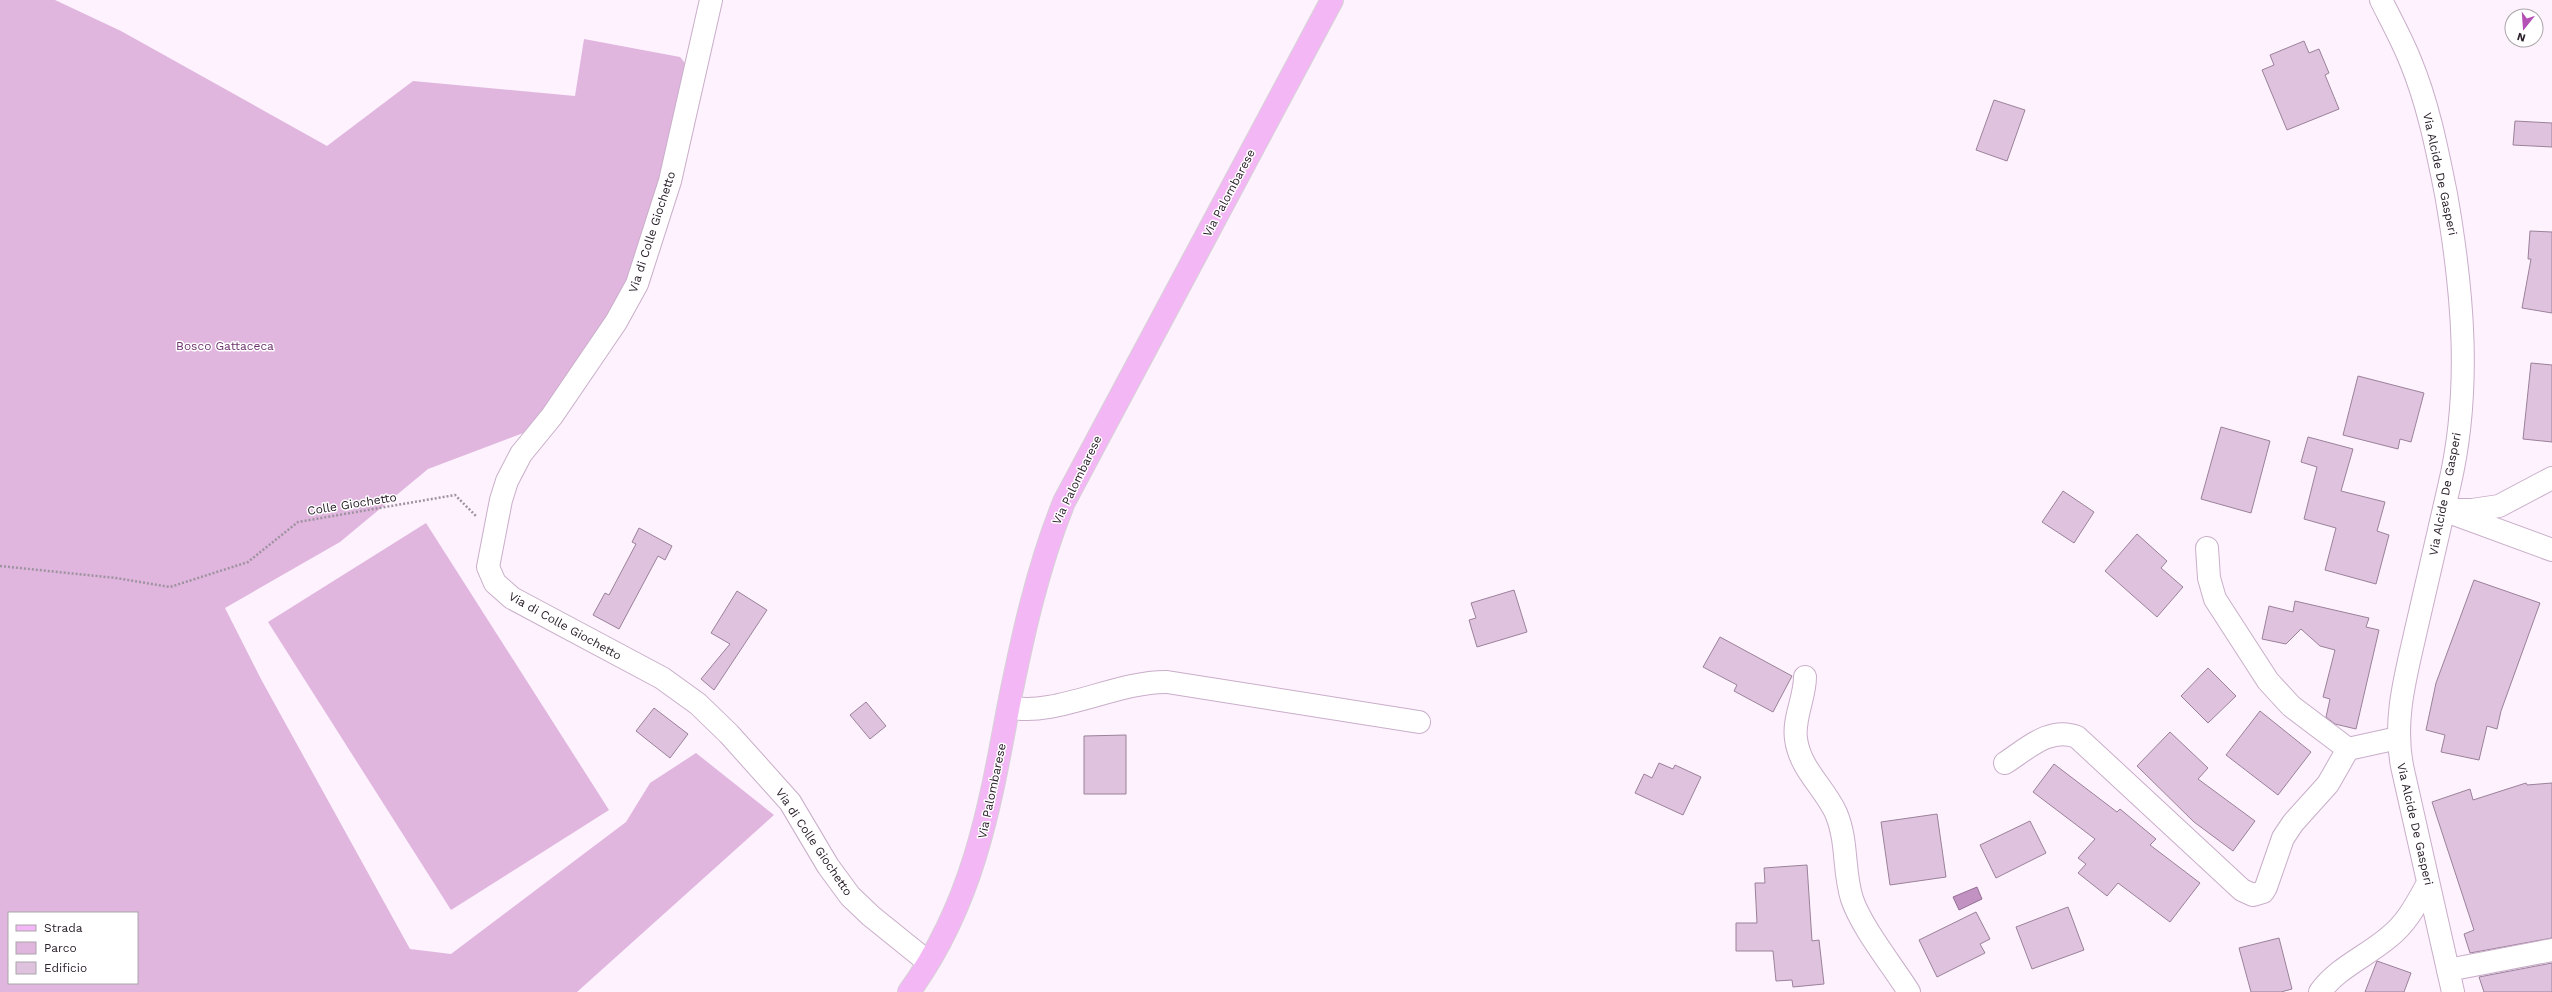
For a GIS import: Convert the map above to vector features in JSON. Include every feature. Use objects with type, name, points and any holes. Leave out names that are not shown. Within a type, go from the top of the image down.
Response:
[{"type":"main road","name":"Via Palombarese","points":[[909,992],[928,962],[956,909],[974,865],[990,806],[1009,708],[1038,578],[1064,502],[1332,0]]},
{"type":"street","name":"Via di Colle Giochetto","points":[[711,0],[670,181],[637,284],[612,328],[558,407],[514,465],[501,500],[488,567],[499,587],[512,598],[662,678],[698,704],[729,734],[790,802],[833,874],[850,896],[871,916],[928,962]]},
{"type":"street","name":"Via Alcide De Gasperi","points":[[2381,0],[2411,61],[2427,108],[2442,172],[2458,266],[2462,333],[2461,408],[2456,450],[2444,510],[2405,678],[2398,738],[2428,883],[2453,992]]},
{"type":"street","points":[[2444,510],[2472,510],[2499,506],[2552,478]]},
{"type":"street","points":[[2444,510],[2552,550]]},
{"type":"street","points":[[2207,548],[2209,578],[2215,599],[2268,681],[2291,706],[2348,749]]},
{"type":"street","points":[[1805,677],[1804,696],[1796,725],[1800,754],[1833,807],[1839,822],[1843,837],[1848,879],[1856,909],[1909,992]]},
{"type":"street","points":[[1009,708],[1037,709],[1131,685],[1159,682],[1198,686],[1419,722]]},
{"type":"street","points":[[2005,764],[2053,734],[2066,733],[2077,737],[2242,890],[2253,895],[2263,892],[2285,835],[2328,784],[2348,749],[2398,738]]},
{"type":"street","points":[[2320,992],[2339,972],[2394,933],[2409,915],[2428,883]]},
{"type":"street","points":[[2448,970],[2552,950]]},
{"type":"path","name":"Colle Giochetto","points":[[0,566],[116,578],[170,587],[248,562],[298,522],[455,495],[494,534]]},
{"type":"green space","name":"Bosco Gattaceca","points":[[0,0],[55,0],[121,31],[327,146],[413,81],[575,96],[584,39],[680,57],[695,75],[638,297],[539,427],[428,469],[340,542],[225,608],[262,681],[410,949],[451,954],[626,822],[650,783],[696,753],[774,815],[577,992],[0,992]]},
{"type":"green space","points":[[426,523],[609,810],[451,910],[268,622]]},
{"type":"shaded area","points":[[1977,887],[1982,899],[1959,910],[1953,897]]},
{"type":"building","points":[[2304,41],[2309,53],[2319,49],[2329,73],[2325,75],[2339,109],[2287,130],[2262,70],[2274,65],[2270,55]]},
{"type":"building","points":[[1994,100],[2025,110],[2007,161],[1976,150]]},
{"type":"building","points":[[2515,121],[2552,123],[2552,147],[2513,145]]},
{"type":"building","points":[[2530,231],[2552,232],[2552,313],[2522,308],[2531,259],[2528,259]]},
{"type":"building","points":[[2531,363],[2552,365],[2552,442],[2523,439]]},
{"type":"building","points":[[2358,376],[2424,393],[2411,442],[2400,439],[2398,449],[2343,435]]},
{"type":"building","points":[[2221,427],[2270,441],[2251,513],[2201,499]]},
{"type":"building","points":[[2308,437],[2353,449],[2341,491],[2385,502],[2377,531],[2389,535],[2376,584],[2325,570],[2336,528],[2304,519],[2317,467],[2301,462]]},
{"type":"building","points":[[2063,491],[2094,512],[2074,543],[2042,522]]},
{"type":"building","points":[[639,528],[672,546],[665,560],[658,556],[619,629],[593,615],[605,593],[609,595],[636,544],[632,542]]},
{"type":"building","points":[[2137,534],[2167,561],[2161,568],[2183,587],[2157,617],[2105,571]]},
{"type":"building","points":[[2474,580],[2540,603],[2501,711],[2497,729],[2487,726],[2479,760],[2441,752],[2445,735],[2426,730],[2436,683]]},
{"type":"building","points":[[1514,590],[1527,632],[1477,647],[1469,620],[1476,618],[1471,603]]},
{"type":"building","points":[[737,591],[767,610],[714,690],[701,679],[730,644],[711,633]]},
{"type":"building","points":[[2295,601],[2369,618],[2366,627],[2379,630],[2356,729],[2335,724],[2326,717],[2330,699],[2323,697],[2335,650],[2320,646],[2301,629],[2286,644],[2262,639],[2269,606],[2293,612]]},
{"type":"building","points":[[1720,637],[1792,676],[1773,712],[1734,691],[1737,685],[1703,667]]},
{"type":"building","points":[[2208,668],[2236,696],[2208,723],[2181,696]]},
{"type":"building","points":[[866,702],[886,726],[870,739],[850,715]]},
{"type":"building","points":[[654,708],[688,734],[670,758],[636,731]]},
{"type":"building","points":[[2260,711],[2311,752],[2278,795],[2226,755]]},
{"type":"building","points":[[2170,732],[2208,768],[2198,779],[2255,821],[2233,851],[2194,822],[2137,766]]},
{"type":"building","points":[[1126,735],[1126,794],[1084,794],[1084,736]]},
{"type":"building","points":[[1659,763],[1673,769],[1675,765],[1701,777],[1683,815],[1635,793],[1644,774],[1652,778]]},
{"type":"building","points":[[2054,764],[2117,812],[2120,809],[2156,839],[2150,845],[2200,883],[2170,922],[2118,883],[2107,896],[2078,873],[2086,864],[2078,858],[2095,839],[2033,792]]},
{"type":"building","points":[[2526,783],[2527,785],[2552,783],[2552,938],[2470,953],[2464,934],[2474,930],[2432,802],[2470,789],[2473,800]]},
{"type":"building","points":[[1937,814],[1946,877],[1890,885],[1881,822]]},
{"type":"building","points":[[2030,821],[2046,853],[1996,878],[1980,845]]},
{"type":"building","points":[[1807,865],[1812,941],[1819,940],[1824,984],[1793,987],[1792,980],[1776,981],[1773,951],[1736,951],[1736,923],[1757,923],[1755,883],[1765,883],[1764,868]]},
{"type":"building","points":[[2068,907],[2084,950],[2032,969],[2016,927]]},
{"type":"building","points":[[1976,912],[1990,939],[1980,944],[1985,953],[1937,977],[1919,940]]},
{"type":"building","points":[[2279,938],[2292,989],[2281,992],[2251,992],[2239,948]]},
{"type":"building","points":[[2377,961],[2411,973],[2404,992],[2365,992]]},
{"type":"building","points":[[2552,963],[2552,992],[2484,992],[2479,977]]}]
